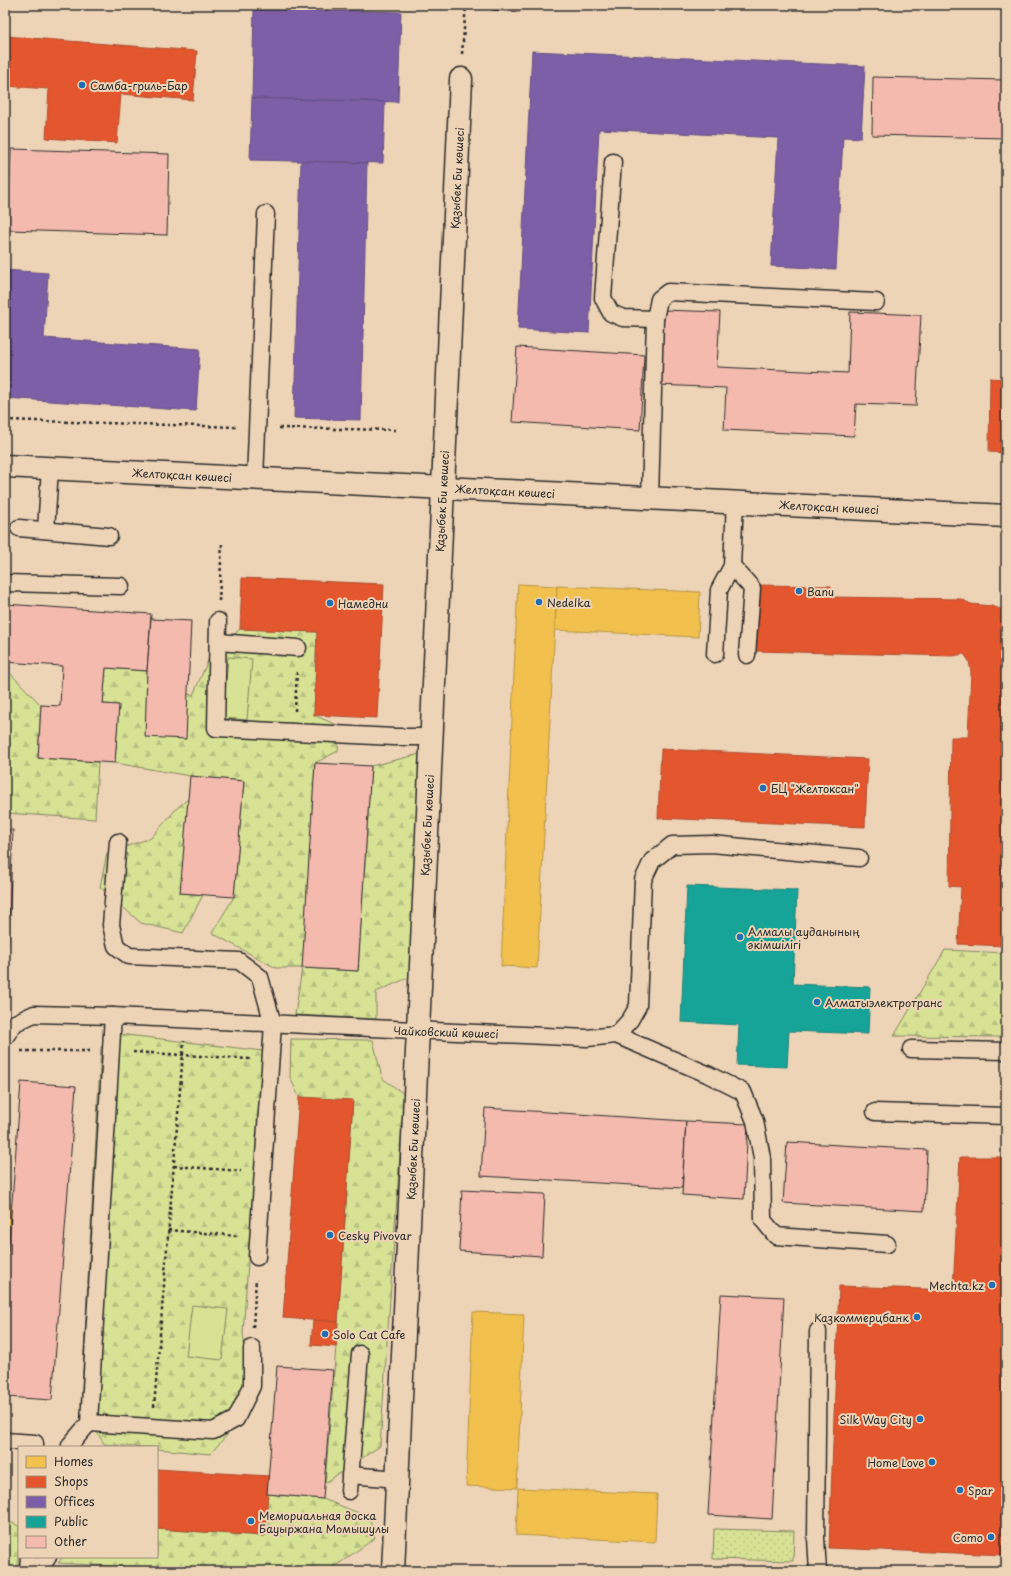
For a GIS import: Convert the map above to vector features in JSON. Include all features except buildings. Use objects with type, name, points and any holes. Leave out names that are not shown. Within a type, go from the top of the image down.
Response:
[{"type":"street","name":"Қазыбек Би көшесі","points":[[393,1571],[461,79]]},
{"type":"street","name":"Желтоқсан көшесі","points":[[5,466],[1006,516]]},
{"type":"lane","points":[[613,162],[603,298],[611,313],[623,318],[655,319]]},
{"type":"lane","points":[[255,479],[266,214]]},
{"type":"lane","points":[[650,498],[655,319],[659,299],[668,292],[876,302]]},
{"type":"lane","points":[[46,530],[50,468]]},
{"type":"lane","points":[[715,654],[718,590],[732,566],[735,502]]},
{"type":"lane","points":[[19,528],[109,536]]},
{"type":"lane","points":[[732,566],[752,588],[747,655]]},
{"type":"lane","points":[[5,583],[121,586]]},
{"type":"lane","points":[[218,621],[216,728],[394,737],[431,737]]},
{"type":"lane","points":[[218,642],[298,648]]},
{"type":"lane","points":[[118,842],[111,925],[116,946],[129,956],[239,961],[260,977],[273,1024],[257,1257]]},
{"type":"lane","points":[[859,858],[712,844],[672,845],[652,861],[643,880],[638,1006],[630,1020],[616,1035],[707,1074],[743,1092],[755,1121],[762,1158],[763,1220],[776,1236],[887,1244]]},
{"type":"lane","name":"Чайковский көшесі","points":[[5,1037],[15,1023],[34,1014],[186,1019],[587,1038],[616,1035]]},
{"type":"lane","points":[[70,1446],[89,1422],[113,1016]]},
{"type":"lane","points":[[911,1049],[1006,1051]]},
{"type":"lane","points":[[875,1112],[1006,1116]]},
{"type":"lane","points":[[818,1331],[816,1538],[818,1571]]},
{"type":"lane","points":[[89,1422],[213,1432],[236,1419],[252,1386],[252,1348]]},
{"type":"lane","points":[[360,1354],[349,1483],[398,1479]]},
{"type":"lane","points":[[5,1441],[35,1443],[35,1446]]},
{"type":"lane","points":[[28,1571],[29,1558]]},
{"type":"lane","points":[[38,1571],[47,1558]]},
{"type":"path","points":[[461,79],[466,5]]},
{"type":"path","points":[[5,420],[398,430]]},
{"type":"path","points":[[218,621],[222,543]]},
{"type":"path","points":[[294,732],[298,648]]},
{"type":"path","points":[[153,1427],[186,1019]]},
{"type":"path","points":[[20,1051],[111,1051],[270,1060]]},
{"type":"path","points":[[174,1166],[263,1172]]},
{"type":"path","points":[[168,1230],[259,1238]]},
{"type":"path","points":[[252,1348],[257,1257]]},
{"type":"path","points":[[890,1570],[905,1571]]},
{"type":"green space","points":[[240,629],[317,632],[314,715],[339,726],[338,751],[315,763],[303,968],[358,971],[371,766],[424,753],[412,976],[376,992],[376,1019],[295,1015],[302,968],[276,968],[212,933],[234,897],[244,781],[190,776],[115,763],[119,705],[103,704],[106,668],[147,671],[159,689],[193,695],[210,656]]},
{"type":"green space","points":[[228,657],[252,659],[247,720],[223,718]]},
{"type":"green space","points":[[5,668],[41,705],[38,758],[98,762],[95,819],[5,813]]},
{"type":"green space","points":[[188,799],[181,893],[203,895],[183,933],[141,923],[100,887],[107,853],[151,838],[177,808]]},
{"type":"green space","points":[[945,950],[1006,953],[1006,1037],[894,1036]]},
{"type":"green space","points":[[119,1034],[263,1051],[243,1333],[246,1356],[243,1417],[210,1454],[158,1449],[158,1446],[125,1446],[104,1444],[81,1405],[101,1047]]},
{"type":"green space","points":[[291,1039],[373,1040],[382,1078],[404,1094],[380,1446],[325,1483],[353,1101],[299,1097],[290,1077]]},
{"type":"green space","points":[[192,1305],[228,1309],[222,1360],[186,1356]]},
{"type":"green space","points":[[267,1494],[323,1499],[369,1517],[375,1538],[334,1567],[324,1571],[196,1571],[58,1563],[62,1558],[158,1558],[158,1529],[264,1536]]},
{"type":"green space","points":[[5,1520],[18,1526],[18,1558],[18,1569],[5,1569]]},
{"type":"green space","points":[[714,1529],[794,1531],[793,1561],[713,1559]]},
{"type":"place","name":"Самба-гриль-Бар","points":[[82,85]]},
{"type":"place","name":"Banu","points":[[799,591]]},
{"type":"place","name":"Nedelka","points":[[539,602]]},
{"type":"place","name":"Намедни","points":[[330,603]]},
{"type":"place","name":"БЦ \"Желтоксан\"","points":[[763,788]]},
{"type":"place","name":"Алмалы ауданының әкімшілігі","points":[[740,937]]},
{"type":"place","name":"Алматыэлектротранс","points":[[817,1002]]},
{"type":"place","name":"Cesky Pivovar","points":[[330,1235]]},
{"type":"place","name":"Mechta.kz","points":[[992,1285]]},
{"type":"place","name":"Казкоммерцбанк","points":[[917,1317]]},
{"type":"place","name":"Solo Cat Cafe","points":[[325,1334]]},
{"type":"place","name":"Silk Way City","points":[[920,1419]]},
{"type":"place","name":"Home Love","points":[[932,1462]]},
{"type":"place","name":"Spar","points":[[960,1490]]},
{"type":"place","name":"Мемориальная доска Бауыржана Момышулы","points":[[251,1521]]},
{"type":"place","name":"Como","points":[[991,1537]]}]
